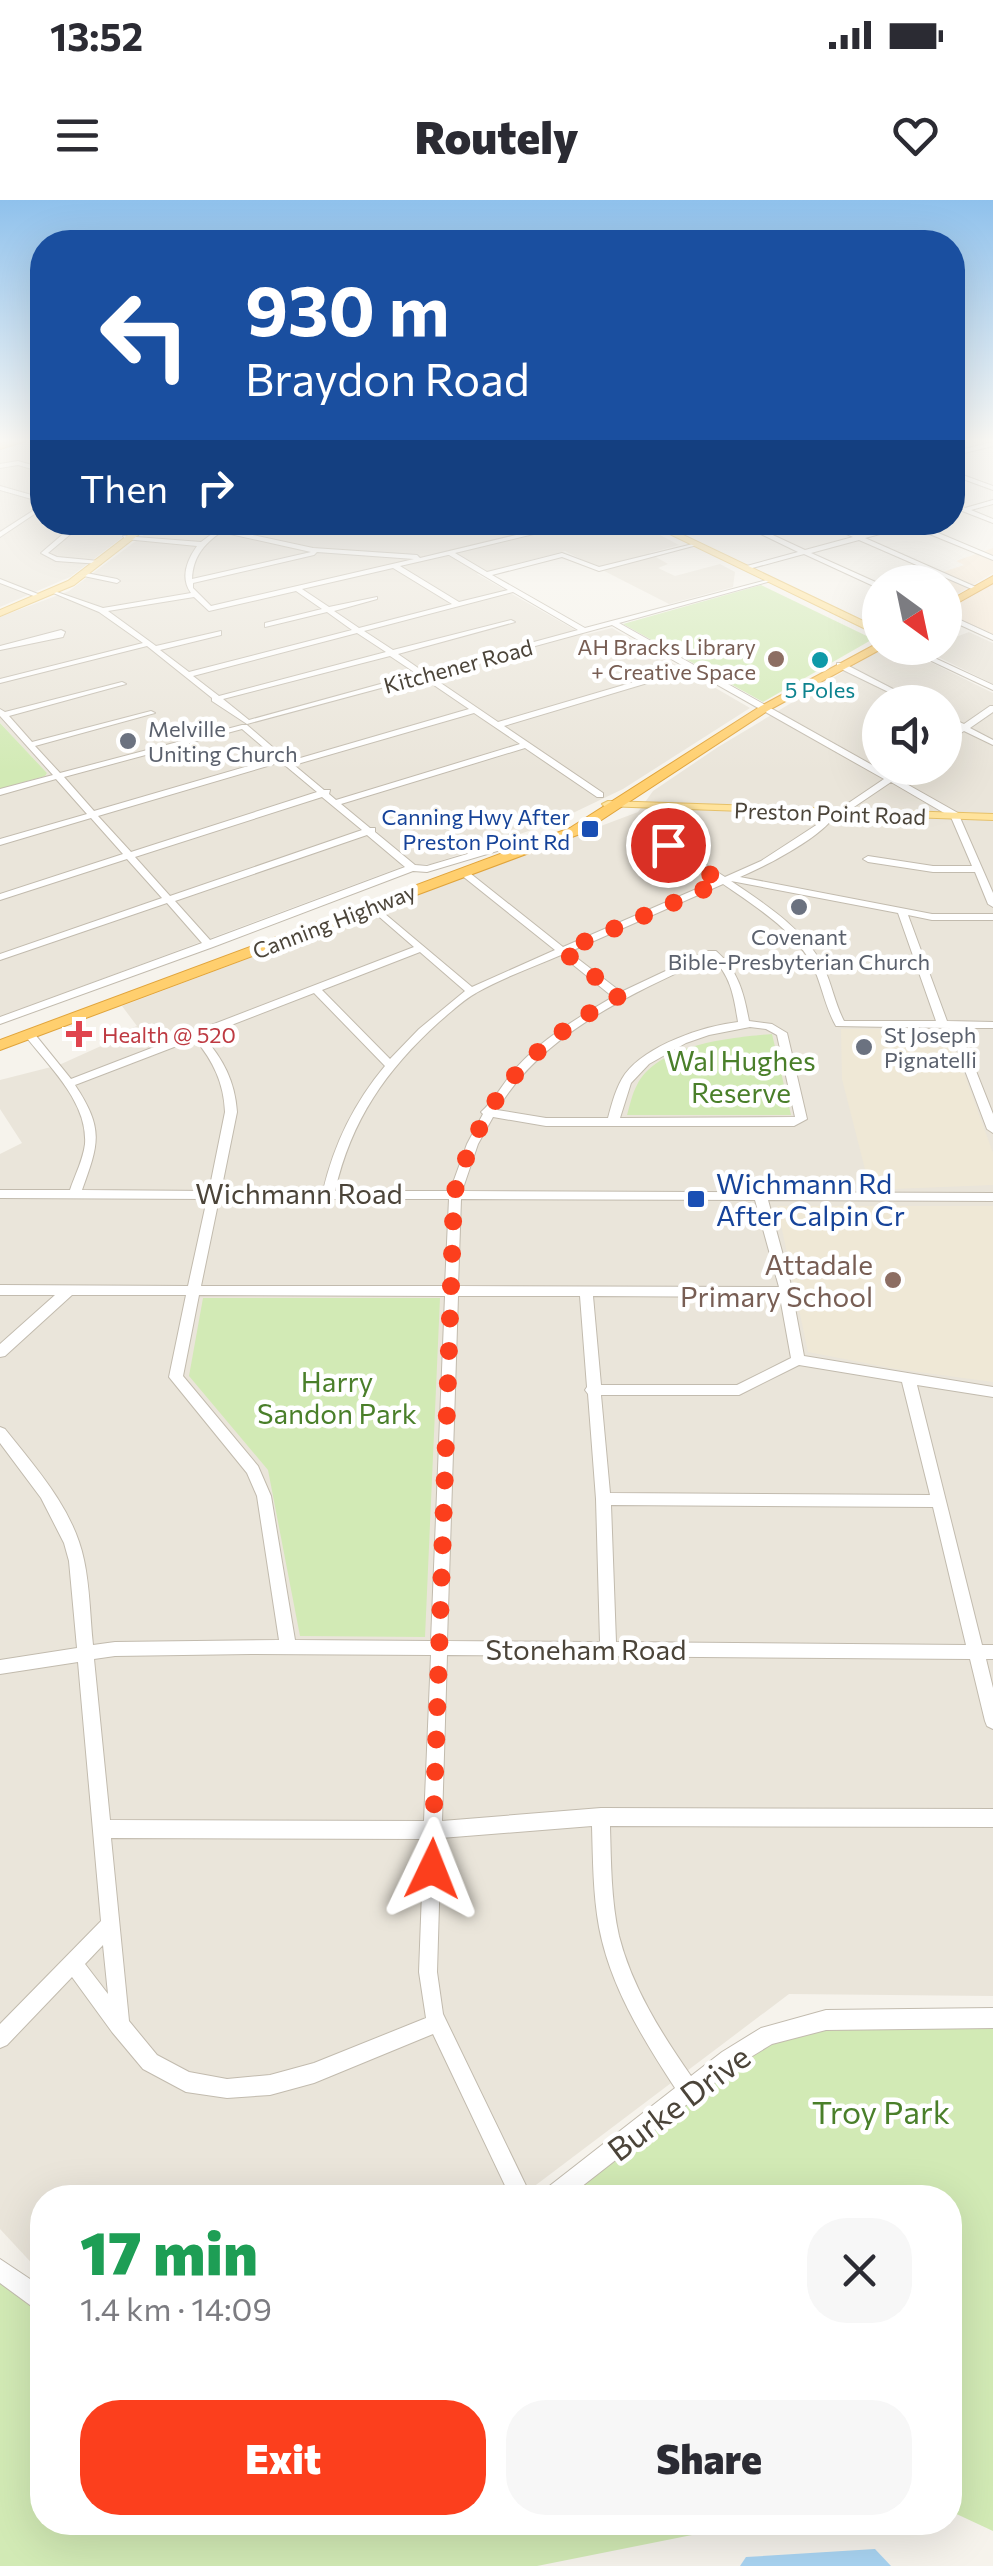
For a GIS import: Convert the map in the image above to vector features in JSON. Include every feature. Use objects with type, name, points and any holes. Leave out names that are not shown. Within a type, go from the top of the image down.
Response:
[{"type":"highway","points":[[962,593],[993,577]]},
{"type":"highway","name":"Canning Highway","points":[[2,1040],[30,1034],[274,932],[372,906],[580,823],[862,648]]},
{"type":"highway","name":"Canning Highway","points":[[2,1040],[274,932],[511,844],[580,823]]},
{"type":"main road","points":[[0,612],[54,591],[111,551]]},
{"type":"main road","points":[[710,551],[862,627]]},
{"type":"main road","name":"Preston Point Road","points":[[612,802],[993,816]]},
{"type":"street","points":[[46,551],[97,563]]},
{"type":"street","points":[[196,551],[190,559],[188,582],[193,594],[212,610],[459,551]]},
{"type":"street","points":[[188,582],[322,551]]},
{"type":"street","points":[[330,551],[431,558]]},
{"type":"street","points":[[486,574],[562,555],[599,569],[667,551]]},
{"type":"street","points":[[801,551],[862,579]]},
{"type":"street","points":[[745,568],[810,551]]},
{"type":"street","points":[[890,551],[972,586]]},
{"type":"street","points":[[450,554],[585,631]]},
{"type":"street","points":[[396,567],[458,605]]},
{"type":"street","points":[[82,574],[117,580]]},
{"type":"street","name":"Kitchener Road","points":[[0,792],[769,580]]},
{"type":"street","points":[[0,581],[40,597]]},
{"type":"street","points":[[299,590],[612,802]]},
{"type":"street","points":[[186,675],[514,590]]},
{"type":"street","points":[[54,591],[102,610],[151,647],[339,802],[412,868]]},
{"type":"street","points":[[102,610],[193,594]]},
{"type":"street","points":[[268,625],[375,598]]},
{"type":"street","points":[[215,699],[512,622]]},
{"type":"street","points":[[613,623],[862,762]]},
{"type":"street","points":[[962,624],[993,638]]},
{"type":"street","points":[[0,681],[218,633]]},
{"type":"street","points":[[0,648],[26,642]]},
{"type":"street","points":[[841,664],[881,685]]},
{"type":"street","points":[[944,665],[993,688]]},
{"type":"street","points":[[497,725],[692,667]]},
{"type":"street","points":[[2,713],[122,684]]},
{"type":"street","points":[[993,708],[963,728],[993,743]]},
{"type":"street","points":[[0,842],[474,710]]},
{"type":"street","points":[[32,744],[151,712]]},
{"type":"street","points":[[2,713],[209,945]]},
{"type":"street","points":[[339,802],[526,744]]},
{"type":"street","points":[[849,813],[850,806],[881,785]]},
{"type":"street","points":[[903,785],[956,816],[993,904]]},
{"type":"street","points":[[0,896],[327,792]]},
{"type":"street","points":[[328,1194],[333,1163],[349,1128],[390,1065],[412,1039],[471,991],[777,856],[831,820],[832,813]]},
{"type":"street","points":[[641,827],[726,880],[772,916],[808,952],[831,989],[840,1024],[993,1025]]},
{"type":"street","points":[[0,957],[372,830]]},
{"type":"street","name":"Canning Highway","points":[[0,1021],[209,945],[274,932],[412,868],[426,869],[511,844]]},
{"type":"street","points":[[868,859],[933,869],[993,864]]},
{"type":"street","points":[[464,872],[619,996]]},
{"type":"street","points":[[726,880],[932,917],[993,917]]},
{"type":"street","points":[[372,906],[471,991]]},
{"type":"street","points":[[902,911],[948,1026],[988,1104],[993,1128]]},
{"type":"street","points":[[68,1084],[420,948]]},
{"type":"street","points":[[516,2185],[438,2022],[428,1972],[454,1194],[466,1153],[487,1112],[530,1056],[564,1028],[619,996],[712,954],[727,964],[737,982],[744,1026]]},
{"type":"street","points":[[316,990],[390,1065]]},
{"type":"street","points":[[487,1112],[546,1122],[613,1122],[794,1122],[801,1118],[779,1029],[744,1026],[706,1032],[664,1049],[631,1073],[613,1122]]},
{"type":"street","points":[[30,1034],[68,1084],[90,1124],[91,1145],[75,1193]]},
{"type":"street","points":[[198,1036],[218,1058],[231,1100],[176,1377],[253,1470],[264,1496],[288,1647]]},
{"type":"street","name":"Wichmann Road","points":[[0,1192],[993,1195]]},
{"type":"street","points":[[760,1195],[786,1292],[798,1360]]},
{"type":"street","points":[[0,1290],[786,1292]]},
{"type":"street","points":[[586,1290],[603,1499],[608,1649]]},
{"type":"street","points":[[0,1352],[68,1291]]},
{"type":"street","points":[[592,1390],[739,1390],[798,1360],[993,1392]]},
{"type":"street","points":[[908,1378],[993,1721]]},
{"type":"street","points":[[3,1442],[70,1532],[88,1653],[120,2026]]},
{"type":"street","points":[[603,1499],[938,1501]]},
{"type":"street","name":"Stoneham Road","points":[[0,1666],[88,1653],[288,1647],[993,1652]]},
{"type":"street","points":[[104,1829],[434,1830],[600,1817],[993,1818]]},
{"type":"street","points":[[600,1817],[604,1899],[612,1945],[636,1999],[689,2091]]},
{"type":"street","points":[[0,2038],[112,1924]]},
{"type":"street","points":[[73,1963],[138,2052],[162,2072],[202,2086],[231,2088],[297,2082],[438,2022]]},
{"type":"street","name":"Burke Drive","points":[[567,2185],[768,2035],[826,2020],[993,2018]]},
{"type":"street","points":[[0,2270],[30,2291]]},
{"type":"shaded area","points":[[0,551],[104,551],[70,577],[0,607]]},
{"type":"shaded area","points":[[122,551],[563,551],[477,574],[584,635],[612,628],[750,708],[623,789],[552,823],[431,864],[404,866],[0,1017],[0,789],[47,773],[0,723],[0,617],[69,591]]},
{"type":"shaded area","points":[[566,551],[655,551],[649,553],[668,564],[658,568],[675,576],[720,564],[735,572],[733,587],[669,604]]},
{"type":"shaded area","points":[[993,551],[993,573],[962,590],[964,565],[956,561]]},
{"type":"shaded area","points":[[993,581],[993,636],[962,622],[962,599]]},
{"type":"shaded area","points":[[969,632],[993,643],[993,684],[954,665],[962,665],[962,635]]},
{"type":"shaded area","points":[[862,661],[862,665],[936,665],[993,693],[993,1996],[789,1994],[536,2185],[30,2185],[30,2261],[0,2229],[0,1154],[22,1143],[0,1109],[0,1080],[59,1065],[101,1046],[99,1040],[137,1026],[122,1006],[638,812],[653,791],[718,747]]},
{"type":"shaded area","points":[[841,1029],[948,1029],[993,1153],[993,1185],[893,1189],[880,1181],[868,1181],[842,1079]]},
{"type":"shaded area","name":"Attadale Primary School","points":[[777,1206],[993,1206],[993,1382],[808,1352]]},
{"type":"green space","points":[[761,585],[862,634],[862,645],[763,702],[623,624]]},
{"type":"green space","points":[[0,723],[47,773],[45,776],[0,789]]},
{"type":"green space","name":"Wal Hughes Reserve","points":[[772,1034],[791,1115],[627,1115],[637,1085],[661,1060],[697,1045]]},
{"type":"green space","name":"Harry Sandon Park","points":[[203,1298],[440,1298],[425,1637],[300,1636],[268,1470],[189,1376]]},
{"type":"green space","name":"Troy Park","points":[[841,2025],[993,2028],[993,2531],[962,2517],[962,2185],[581,2185],[754,2053],[778,2042]]},
{"type":"green space","points":[[0,2281],[30,2302],[30,2535],[692,2535],[537,2566],[0,2566]]},
{"type":"water","points":[[875,2549],[891,2566],[740,2566],[746,2557]]},
{"type":"place","name":"AH Bracks Library + Creative Space","points":[[776,659]]},
{"type":"place","name":"5 Poles","points":[[820,660]]},
{"type":"place","name":"Melville Uniting Church","points":[[128,741]]},
{"type":"place","name":"Canning Hwy After Preston Point Rd","points":[[590,829]]},
{"type":"place","name":"Covenant Bible-Presbyterian Church","points":[[799,907]]},
{"type":"place","name":"Health @ 520","points":[[79,1034]]},
{"type":"place","name":"St Joseph Pignatelli","points":[[864,1047]]},
{"type":"place","name":"Wichmann Rd After Calpin Cr","points":[[696,1199]]},
{"type":"place","name":"Attadale Primary School","points":[[893,1280]]},
{"type":"route","points":[[432,1869],[436,1648],[454,1194],[466,1153],[500,1091],[530,1056],[564,1028],[619,996],[563,951],[721,882],[668,845]]}]
